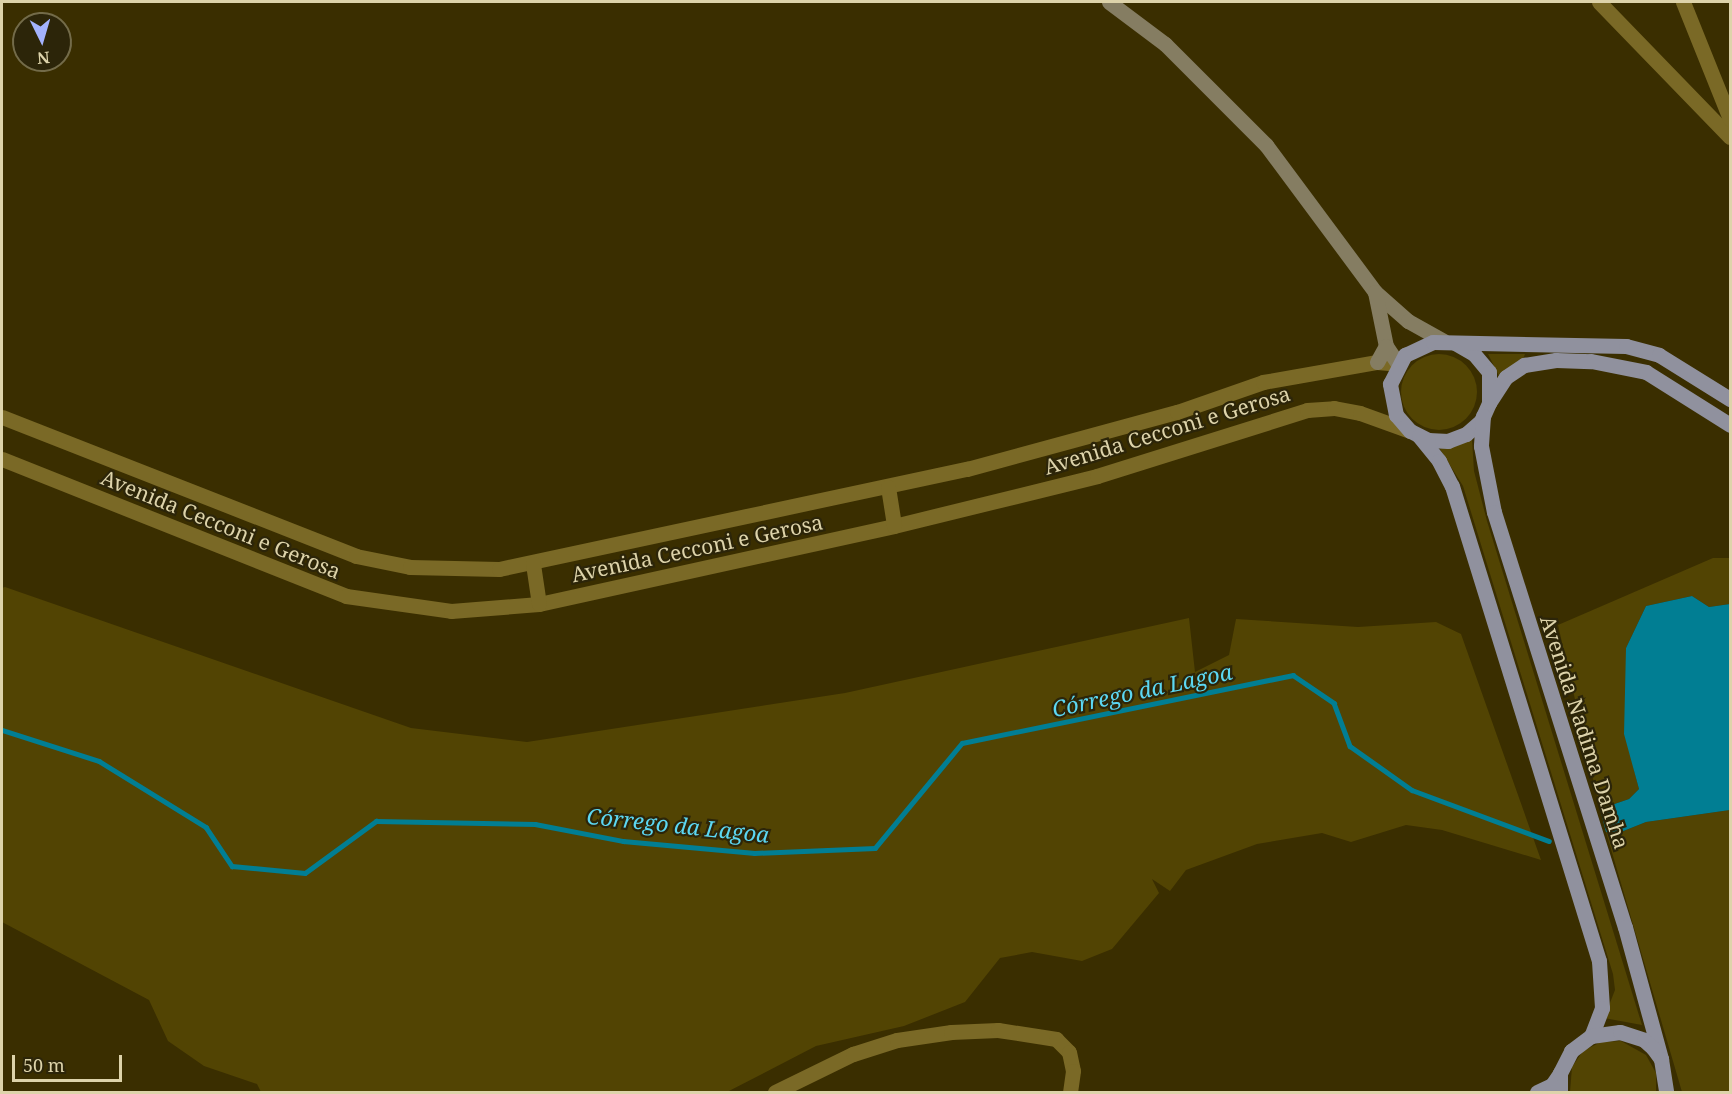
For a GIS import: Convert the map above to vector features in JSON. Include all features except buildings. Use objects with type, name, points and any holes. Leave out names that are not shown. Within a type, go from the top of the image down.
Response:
[{"type":"main road","points":[[1109,2],[1165,44],[1266,145],[1376,292],[1408,321],[1474,354],[1489,372],[1486,410]]},
{"type":"main road","points":[[1376,292],[1386,346],[1398,364]]},
{"type":"main road","points":[[1591,1036],[1602,1008],[1599,961],[1452,486],[1439,461],[1396,415],[1390,394],[1398,364],[1413,349],[1450,342],[1626,346],[1659,355],[1731,399]]},
{"type":"main road","points":[[1377,362],[1386,346]]},
{"type":"main road","points":[[1414,434],[1448,441],[1466,434],[1486,410],[1506,377],[1524,365],[1556,360],[1591,361],[1646,372],[1731,424]]},
{"type":"main road","name":"Avenida Nadima Damha","points":[[1486,410],[1481,446],[1494,512],[1625,927],[1668,1089]]},
{"type":"main road","points":[[1537,1092],[1551,1085],[1571,1051],[1591,1036],[1608,1032],[1632,1035],[1644,1040],[1661,1059]]},
{"type":"main road","points":[[1560,1073],[1560,1092]]},
{"type":"street","points":[[1599,2],[1731,137]]},
{"type":"street","points":[[1683,2],[1731,119]]},
{"type":"street","name":"Avenida Cecconi e Gerosa","points":[[2,417],[356,556],[410,567],[459,570],[533,564],[1030,454],[1177,412],[1263,382],[1377,362],[1398,364]]},
{"type":"street","name":"Avenida Cecconi e Gerosa","points":[[2,459],[346,597],[451,611],[539,604],[894,526],[1097,476],[1307,410],[1334,408],[1360,413],[1414,434]]},
{"type":"street","points":[[888,487],[894,526]]},
{"type":"street","points":[[533,564],[539,604]]},
{"type":"street","points":[[775,1092],[853,1054],[897,1040],[951,1032],[1034,1033],[1056,1038],[1069,1052],[1073,1071],[1070,1092]]},
{"type":"shaded area","points":[[1432,354],[1446,354],[1460,360],[1471,371],[1477,385],[1474,407],[1466,419],[1446,430],[1432,430],[1418,424],[1407,413],[1401,399],[1401,385],[1407,371],[1418,360]]},
{"type":"shaded area","points":[[1488,354],[1525,354],[1522,362],[1500,378]]},
{"type":"shaded area","points":[[1472,439],[1474,471],[1487,521],[1642,1025],[1604,1018],[1615,990],[1613,974],[1463,486],[1440,449]]},
{"type":"shaded area","points":[[1713,558],[1730,558],[1730,604],[1709,607],[1692,596],[1646,606],[1626,648],[1634,770],[1639,789],[1629,799],[1600,809],[1558,625]]},
{"type":"shaded area","points":[[5,587],[411,728],[527,742],[845,693],[1189,618],[1195,672],[1229,655],[1236,619],[1358,627],[1436,622],[1461,634],[1541,860],[1442,830],[1406,825],[1351,842],[1322,833],[1257,844],[1186,870],[1170,891],[1152,879],[1159,893],[1112,949],[1082,961],[1032,952],[1000,958],[965,1002],[904,1026],[816,1046],[727,1092],[261,1092],[257,1084],[204,1066],[168,1041],[149,1000],[2,922],[2,588]]},
{"type":"shaded area","points":[[1730,810],[1730,1092],[1682,1092],[1606,832],[1616,834],[1646,822]]},
{"type":"shaded area","points":[[1621,1041],[1646,1055],[1656,1073],[1656,1092],[1570,1092],[1572,1067],[1583,1051],[1601,1042]]},
{"type":"water","points":[[1692,596],[1709,607],[1730,604],[1730,810],[1646,822],[1616,834],[1606,832],[1600,809],[1629,799],[1639,789],[1624,734],[1626,648],[1646,606]]},
{"type":"waterway","name":"Córrego da Lagoa","points":[[2,730],[99,761],[206,827],[232,866],[305,873],[376,821],[535,824],[623,841],[754,853],[875,848],[962,743],[1293,675],[1334,703],[1350,746],[1412,790],[1549,841]]}]
